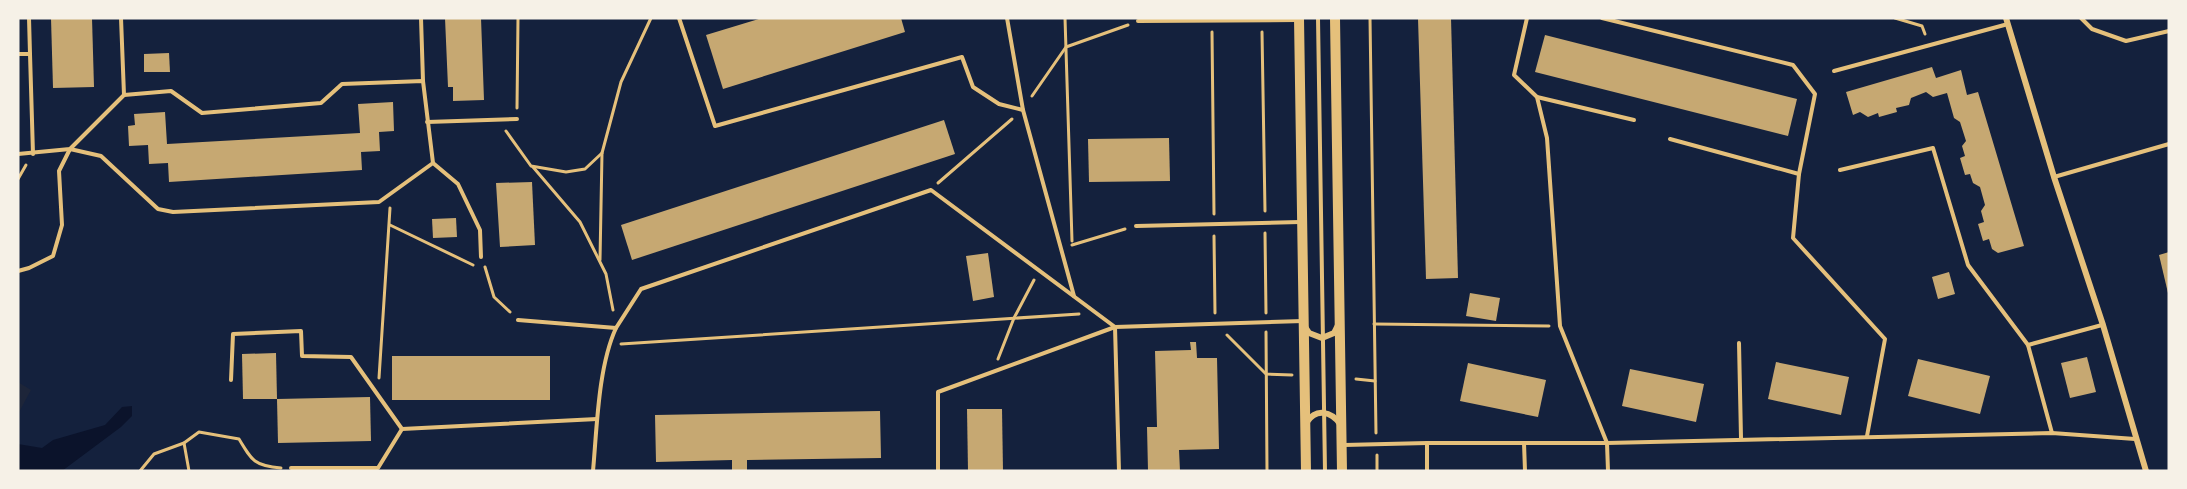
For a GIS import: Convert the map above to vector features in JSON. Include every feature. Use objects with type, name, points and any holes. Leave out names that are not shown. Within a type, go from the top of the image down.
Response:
[{"type":"main road","points":[[1335,18],[1342,471]]},
{"type":"main road","points":[[1299,19],[1306,471]]},
{"type":"street","points":[[2007,21],[2054,177],[2103,325],[2146,471]]},
{"type":"street","points":[[1304,321],[1309,333],[1323,338],[1335,333],[1339,320]]},
{"type":"street","points":[[1305,431],[1310,418],[1324,413],[1335,418],[1341,430]]},
{"type":"lane","points":[[29,18],[33,154]]},
{"type":"lane","points":[[122,18],[124,95]]},
{"type":"lane","points":[[422,18],[423,81],[433,163],[458,184],[480,230],[482,257]]},
{"type":"lane","points":[[679,18],[715,126],[962,57],[974,87],[999,104],[1023,110]]},
{"type":"lane","points":[[1007,18],[1023,110],[1074,296]]},
{"type":"lane","points":[[1318,18],[1325,471]]},
{"type":"lane","points":[[1527,18],[1514,75],[1537,97],[1634,120]]},
{"type":"lane","points":[[1602,18],[1793,65],[1815,94],[1799,174],[1793,238],[1885,339],[1868,436]]},
{"type":"lane","points":[[2081,18],[2092,29],[2126,41],[2169,31]]},
{"type":"lane","points":[[1138,21],[1299,19]]},
{"type":"lane","points":[[1834,71],[1929,46],[2007,21]]},
{"type":"lane","points":[[18,54],[30,54]]},
{"type":"lane","points":[[18,271],[53,256],[62,225],[58,171],[70,149],[124,95],[171,91],[202,113],[321,103],[342,84],[423,81]]},
{"type":"lane","points":[[1537,97],[1547,138],[1560,326],[1607,443],[1608,471]]},
{"type":"lane","points":[[427,122],[517,119]]},
{"type":"lane","points":[[1670,139],[1799,174]]},
{"type":"lane","points":[[2054,177],[2169,144]]},
{"type":"lane","points":[[1840,170],[1933,148],[1968,265],[2028,345],[2052,433]]},
{"type":"lane","points":[[18,154],[70,149],[101,156],[158,209],[173,212],[379,202],[433,163]]},
{"type":"lane","points":[[593,471],[597,419],[608,345],[641,289],[931,190],[1115,327]]},
{"type":"lane","points":[[1136,226],[1302,222]]},
{"type":"lane","points":[[518,320],[616,328]]},
{"type":"lane","points":[[938,471],[938,392],[1115,327],[1304,321]]},
{"type":"lane","points":[[2028,345],[2103,325]]},
{"type":"lane","points":[[1115,327],[1119,471]]},
{"type":"lane","points":[[231,380],[233,333],[301,331],[302,356],[351,357],[402,429]]},
{"type":"lane","points":[[1739,343],[1741,438]]},
{"type":"lane","points":[[402,429],[597,419]]},
{"type":"lane","points":[[291,468],[378,468],[402,429]]},
{"type":"lane","points":[[1341,445],[1427,442],[1607,443],[1741,438],[2052,433],[2135,439]]},
{"type":"lane","points":[[1427,442],[1427,471]]},
{"type":"lane","points":[[1524,443],[1525,471]]},
{"type":"path","points":[[517,119],[518,18]]},
{"type":"path","points":[[600,262],[602,153],[621,82],[651,18]]},
{"type":"path","points":[[1065,18],[1072,255]]},
{"type":"path","points":[[1370,18],[1377,471]]},
{"type":"path","points":[[1895,18],[1922,26],[1929,46]]},
{"type":"path","points":[[1262,21],[1267,471]]},
{"type":"path","points":[[498,120],[531,166],[580,222],[606,274],[616,328]]},
{"type":"path","points":[[531,166],[566,172],[585,169],[602,153]]},
{"type":"path","points":[[378,395],[392,194]]},
{"type":"path","points":[[389,225],[486,271]]},
{"type":"path","points":[[1072,245],[1136,226]]},
{"type":"path","points":[[482,257],[494,297],[518,320]]},
{"type":"path","points":[[993,372],[1014,318],[1039,270]]},
{"type":"path","points":[[608,345],[1095,312]]},
{"type":"path","points":[[1374,324],[1560,326]]},
{"type":"path","points":[[1356,379],[1375,381]]},
{"type":"path","points":[[140,471],[154,454],[184,443],[199,432],[239,439],[252,460],[264,467],[291,468]]},
{"type":"path","points":[[184,443],[189,471]]},
{"type":"shaded area","points":[[18,382],[31,390],[18,414]]},
{"type":"shaded area","points":[[132,406],[132,416],[121,427],[62,471],[18,471],[18,444],[42,448],[53,440],[105,425],[122,407]]},
{"type":"building","points":[[51,18],[92,18],[94,87],[53,88]]},
{"type":"building","points":[[445,18],[481,18],[484,100],[453,101],[453,87],[448,87]]},
{"type":"building","points":[[762,18],[901,18],[905,32],[723,89],[706,35]]},
{"type":"building","points":[[1418,18],[1451,18],[1458,278],[1426,279]]},
{"type":"building","points":[[1545,35],[1797,99],[1788,136],[1535,72]]},
{"type":"building","points":[[169,53],[170,72],[144,72],[144,54]]},
{"type":"building","points":[[1932,67],[1936,78],[1961,70],[1967,95],[1978,92],[2024,246],[1998,253],[1992,249],[1989,239],[1983,241],[1978,224],[1984,222],[1981,211],[1985,205],[1980,187],[1973,183],[1970,174],[1965,175],[1960,158],[1965,156],[1962,146],[1966,141],[1960,122],[1954,118],[1947,93],[1933,97],[1926,92],[1911,98],[1909,105],[1896,108],[1897,112],[1879,117],[1878,113],[1868,117],[1860,112],[1853,115],[1846,92]]},
{"type":"building","points":[[393,102],[394,131],[379,132],[380,151],[361,152],[362,170],[169,182],[168,163],[149,164],[148,145],[129,146],[128,126],[135,125],[134,114],[165,112],[167,144],[360,133],[358,104]]},
{"type":"building","points":[[944,120],[955,154],[632,260],[621,225]]},
{"type":"building","points":[[1169,138],[1170,181],[1089,182],[1088,139]]},
{"type":"building","points":[[532,182],[535,245],[500,247],[496,183]]},
{"type":"building","points":[[456,218],[457,237],[433,238],[432,219]]},
{"type":"building","points":[[2169,252],[2169,293],[2168,293],[2159,255]]},
{"type":"building","points":[[988,253],[994,297],[973,301],[966,256]]},
{"type":"building","points":[[1949,272],[1955,294],[1938,299],[1932,277]]},
{"type":"building","points":[[1470,293],[1500,298],[1496,321],[1466,316]]},
{"type":"building","points":[[1190,342],[1196,342],[1197,358],[1217,358],[1219,449],[1179,450],[1180,471],[1148,471],[1147,427],[1157,427],[1155,351],[1191,350]]},
{"type":"building","points":[[276,353],[277,399],[243,399],[242,354]]},
{"type":"building","points":[[392,356],[550,356],[550,400],[392,400]]},
{"type":"building","points":[[2087,357],[2096,392],[2070,398],[2061,363]]},
{"type":"building","points":[[1918,359],[1990,376],[1980,414],[1908,396]]},
{"type":"building","points":[[1776,362],[1849,377],[1841,415],[1768,399]]},
{"type":"building","points":[[1468,363],[1546,380],[1538,417],[1460,401]]},
{"type":"building","points":[[1630,369],[1704,384],[1696,422],[1622,406]]},
{"type":"building","points":[[370,397],[371,441],[278,443],[277,399]]},
{"type":"building","points":[[967,409],[1002,409],[1003,471],[968,471]]},
{"type":"building","points":[[880,411],[881,458],[747,460],[747,471],[732,471],[732,460],[656,462],[655,415]]}]
